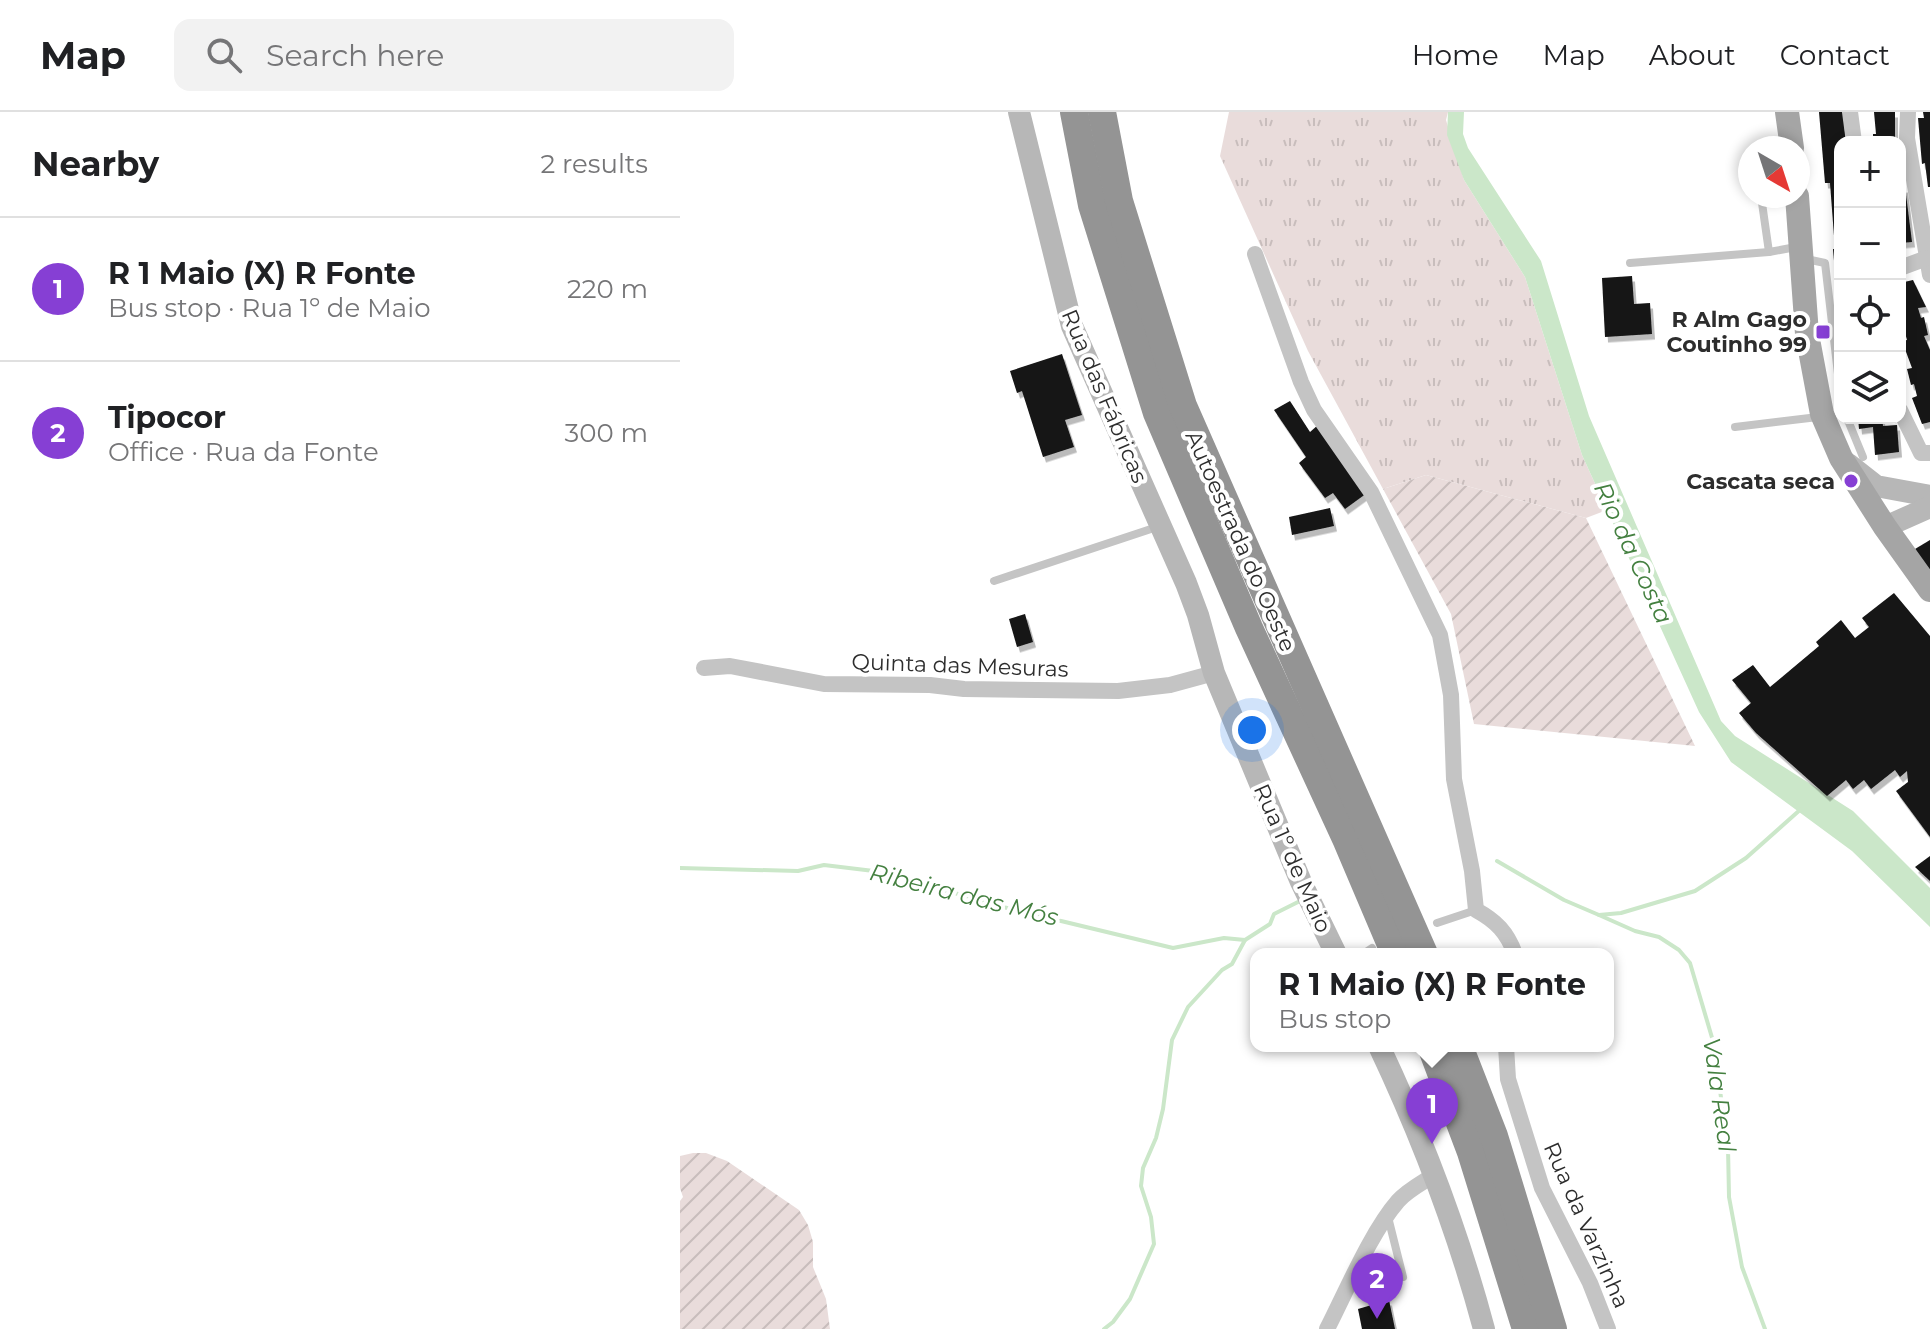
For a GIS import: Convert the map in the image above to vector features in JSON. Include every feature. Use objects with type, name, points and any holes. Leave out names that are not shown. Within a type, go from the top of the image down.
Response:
[{"type":"highway","name":"Autoestrada do Oeste","points":[[1074,112],[1092,205],[1157,413],[1249,628],[1347,841],[1383,948]]},
{"type":"highway","name":"Autoestrada do Oeste","points":[[1102,112],[1119,201],[1183,406],[1421,948]]},
{"type":"highway","points":[[1433,1052],[1471,1152],[1526,1329]]},
{"type":"highway","points":[[1461,1052],[1494,1136],[1553,1329]]},
{"type":"main road","points":[[1787,112],[1790,136]]},
{"type":"main road","points":[[1798,208],[1810,357],[1834,415]]},
{"type":"main road","points":[[1838,424],[1885,527],[1930,590]]},
{"type":"street","name":"Rua das Fábricas","points":[[1019,112],[1065,329],[1160,526],[1198,615],[1214,673]]},
{"type":"street","points":[[1850,112],[1853,136]]},
{"type":"street","points":[[1906,268],[1928,267],[1907,138],[1908,112]]},
{"type":"street","points":[[1255,254],[1314,410],[1371,492],[1440,635],[1451,695],[1455,787],[1472,871],[1476,910],[1496,922],[1510,939],[1513,948]]},
{"type":"street","points":[[1906,422],[1921,453],[1930,453]]},
{"type":"street","points":[[1852,457],[1876,486],[1922,503]]},
{"type":"street","points":[[1885,527],[1899,505],[1922,503]]},
{"type":"street","points":[[1901,548],[1922,503]]},
{"type":"street","name":"Quinta das Mesuras","points":[[704,668],[730,666],[824,684],[1103,691],[1170,685],[1214,673]]},
{"type":"street","name":"Rua 1º de Maio","points":[[1214,673],[1301,882],[1333,948]]},
{"type":"street","points":[[1382,1052],[1434,1175],[1484,1329]]},
{"type":"street","name":"Rua da Varzinha","points":[[1506,1052],[1508,1079],[1542,1188],[1590,1283],[1608,1329]]},
{"type":"street","points":[[1327,1329],[1388,1216],[1407,1192],[1434,1175]]},
{"type":"lane","points":[[1763,208],[1769,252]]},
{"type":"lane","points":[[1630,263],[1801,252],[1825,263],[1835,352]]},
{"type":"lane","points":[[1735,427],[1834,417]]},
{"type":"lane","points":[[994,581],[1160,526]]},
{"type":"lane","points":[[1437,923],[1476,910]]},
{"type":"lane","points":[[1388,1216],[1403,1277]]},
{"type":"green space","points":[[1229,112],[1448,112],[1446,120],[1464,180],[1525,277],[1582,455],[1607,510],[1586,518],[1426,475],[1383,489],[1308,351],[1220,156]]},
{"type":"green space","points":[[1426,475],[1586,518],[1695,746],[1474,724],[1451,614],[1383,489]]},
{"type":"green space","points":[[706,1153],[727,1161],[799,1210],[813,1242],[813,1267],[826,1299],[830,1329],[680,1329],[680,1201],[683,1197],[680,1156]]},
{"type":"water","name":"Rio da Costa","points":[[1448,112],[1464,112],[1463,134],[1468,148],[1541,261],[1589,416],[1721,721],[1735,736],[1853,811],[1930,888],[1930,927],[1852,851],[1731,762],[1699,712],[1582,455],[1525,277],[1464,180],[1447,135]]},
{"type":"building","points":[[1819,112],[1843,112],[1845,136],[1834,136],[1834,236],[1830,183],[1825,183]]},
{"type":"building","points":[[1874,112],[1895,112],[1895,136],[1873,136],[1876,134]]},
{"type":"building","points":[[1923,112],[1930,112],[1930,187],[1925,163],[1922,164],[1918,118],[1924,118]]},
{"type":"building","points":[[1906,195],[1912,242],[1906,242]]},
{"type":"building","points":[[1632,276],[1634,304],[1650,303],[1652,334],[1605,337],[1602,278]]},
{"type":"building","points":[[1913,280],[1926,307],[1918,308],[1921,318],[1924,317],[1928,335],[1924,336],[1930,350],[1930,422],[1922,424],[1912,398],[1917,396],[1914,384],[1911,385],[1907,369],[1912,368],[1906,352],[1906,282]]},
{"type":"building","points":[[1062,354],[1082,415],[1065,420],[1074,447],[1043,457],[1022,391],[1017,393],[1010,371]]},
{"type":"building","points":[[1290,401],[1310,432],[1318,425],[1367,493],[1345,509],[1333,493],[1325,498],[1299,463],[1306,457],[1274,410]]},
{"type":"building","points":[[1859,424],[1897,425],[1899,452],[1875,455],[1873,427],[1859,429]]},
{"type":"building","points":[[1330,508],[1334,526],[1292,535],[1289,517]]},
{"type":"building","points":[[1930,540],[1930,573],[1915,549]]},
{"type":"building","points":[[1894,593],[1930,636],[1930,837],[1896,791],[1908,782],[1907,771],[1900,777],[1895,770],[1871,789],[1864,780],[1853,789],[1846,780],[1827,796],[1756,733],[1739,713],[1751,703],[1732,680],[1753,665],[1770,687],[1819,646],[1816,642],[1841,620],[1855,638],[1869,627],[1862,618]]},
{"type":"building","points":[[1025,614],[1033,642],[1017,647],[1009,619]]},
{"type":"building","points":[[1930,856],[1930,881],[1915,867]]},
{"type":"building","points":[[1389,1300],[1395,1329],[1362,1329],[1358,1309]]},
{"type":"waterway","points":[[1497,861],[1564,900],[1599,915],[1621,913],[1695,891],[1746,858],[1801,809]]},
{"type":"waterway","name":"Ribeira das Mós","points":[[680,868],[798,871],[824,865],[882,872],[1003,907],[1173,948],[1224,938],[1245,940]]},
{"type":"waterway","points":[[1104,1329],[1130,1299],[1154,1244],[1151,1217],[1141,1186],[1143,1168],[1156,1138],[1163,1109],[1172,1040],[1188,1007],[1222,970],[1232,964],[1245,940],[1270,924],[1274,914],[1298,902]]},
{"type":"waterway","name":"Vala Real","points":[[1599,915],[1635,931],[1659,937],[1679,950],[1690,963],[1713,1041],[1728,1147],[1729,1197],[1742,1267],[1765,1329]]},
{"type":"place","name":"R Alm Gago Coutinho 99","points":[[1823,332]]},
{"type":"place","name":"Cascata seca","points":[[1851,481]]},
{"type":"place","name":"R 1 Maio (X) R Fonte","points":[[1432,1144]]},
{"type":"place","name":"Tipocor","points":[[1377,1319]]}]
